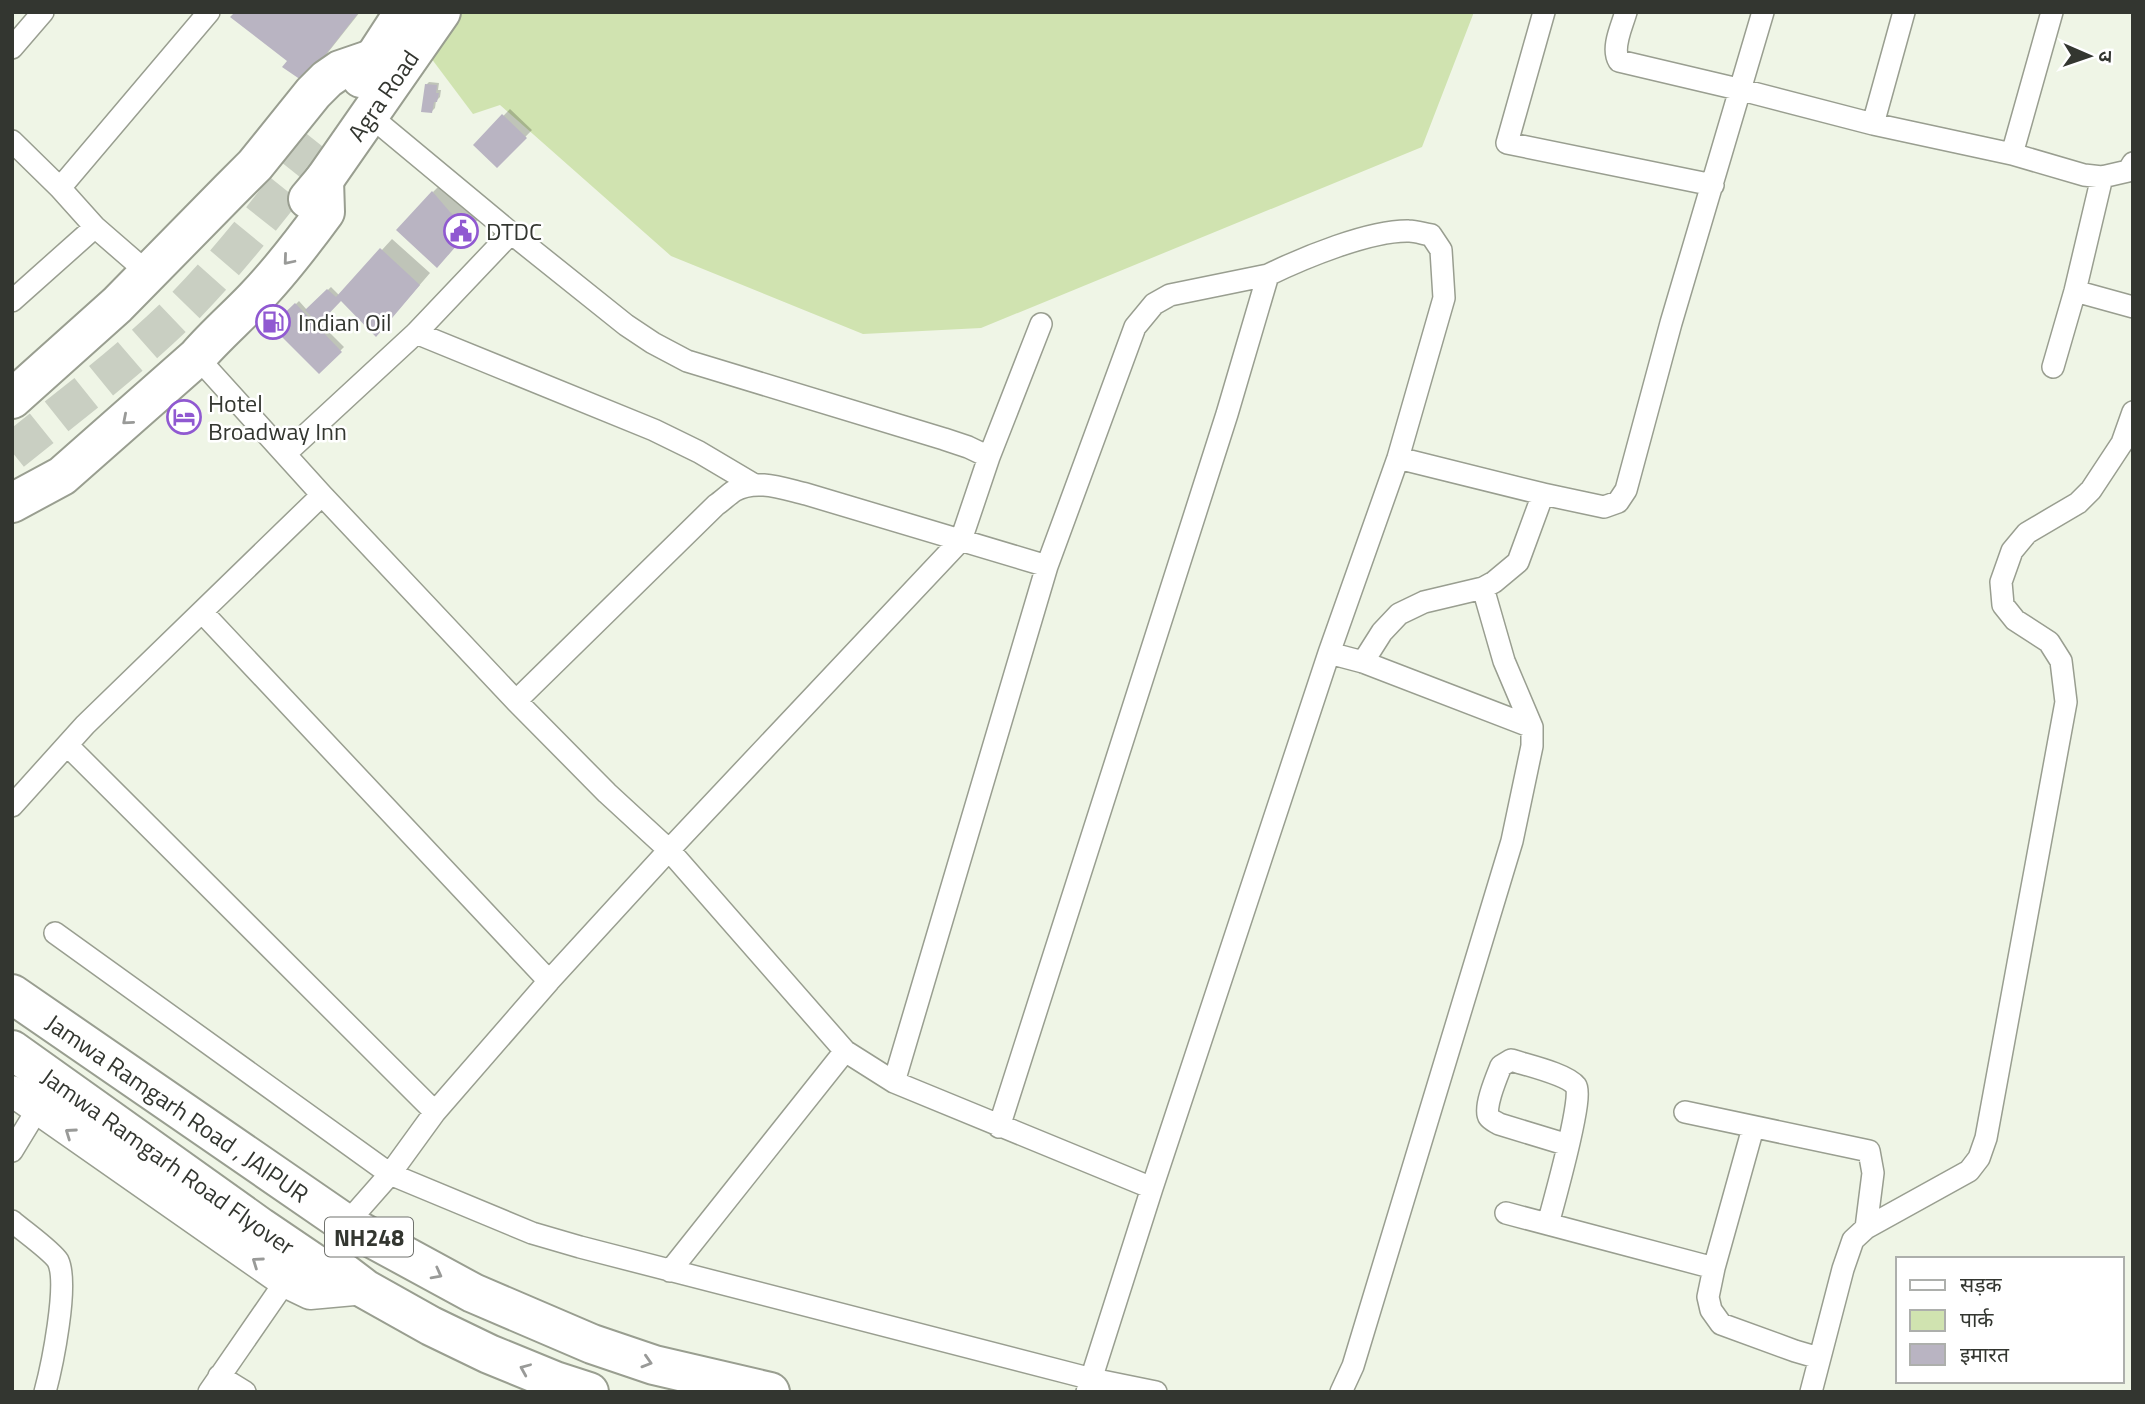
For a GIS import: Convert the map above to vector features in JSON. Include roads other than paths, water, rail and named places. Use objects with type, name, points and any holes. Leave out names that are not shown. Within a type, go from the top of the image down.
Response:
[{"type":"highway","points":[[328,135],[360,105],[374,58],[404,12]]},
{"type":"highway","name":"Agra Road","points":[[296,213],[324,180],[360,105],[441,12]]},
{"type":"highway","points":[[12,399],[117,305],[247,174],[320,86],[340,70],[374,58]]},
{"type":"highway","points":[[12,426],[153,303],[231,221],[331,104],[360,105]]},
{"type":"highway","points":[[12,503],[62,477],[197,357],[285,264],[325,212],[324,180]]},
{"type":"highway","name":"Jamwa Ramgarh Road , JAIPUR","points":[[12,994],[346,1224],[473,1293],[592,1344],[745,1389]]},
{"type":"highway","points":[[12,1018],[270,1220],[334,1251],[355,1281]]},
{"type":"highway","name":"Jamwa Ramgarh Road Flyover","points":[[12,1050],[270,1220]]},
{"type":"highway","name":"NH248","points":[[355,1281],[430,1326],[489,1354],[589,1392]]},
{"type":"main road","points":[[12,1091],[285,1282],[310,1294],[355,1281]]},
{"type":"street","points":[[12,48],[43,12]]},
{"type":"street","points":[[60,188],[209,12]]},
{"type":"street","points":[[1544,12],[1507,143],[1713,185]]},
{"type":"street","points":[[1626,12],[1616,48],[1619,61],[1873,124],[2012,154],[2084,175],[2102,177],[2127,171],[2133,163]]},
{"type":"street","points":[[1398,458],[1604,507],[1618,502],[1626,490],[1671,323],[1763,12]]},
{"type":"street","points":[[1873,124],[1904,12]]},
{"type":"street","points":[[2012,154],[2052,12]]},
{"type":"street","points":[[360,105],[511,233],[626,325],[653,343],[687,361],[944,439],[989,457]]},
{"type":"street","points":[[12,141],[95,227],[148,273]]},
{"type":"street","points":[[2053,367],[2075,291],[2102,177]]},
{"type":"street","points":[[12,301],[95,227]]},
{"type":"street","points":[[894,1082],[1047,566],[1135,327],[1154,304],[1170,295],[1268,275],[1297,261],[1382,233],[1411,231],[1431,235],[1441,250],[1444,298],[1398,458],[1329,653],[1152,1188],[1090,1385]]},
{"type":"street","points":[[285,454],[415,333],[511,233]]},
{"type":"street","points":[[999,1126],[1227,414],[1268,275]]},
{"type":"street","points":[[2075,291],[2133,307]]},
{"type":"street","points":[[346,1224],[390,1174],[435,1112],[549,981],[669,849],[961,540],[989,457],[1041,324]]},
{"type":"street","points":[[415,333],[654,430],[699,452],[753,484],[806,494],[1047,566]]},
{"type":"street","points":[[197,357],[322,495],[516,701],[607,793],[669,849],[845,1051],[894,1082],[1152,1188]]},
{"type":"street","points":[[1811,1392],[1853,1240],[1866,1227],[1969,1171],[1979,1158],[1986,1138],[2066,702],[2061,661],[2049,642],[2015,620],[2003,605],[2001,582],[2012,551],[2027,533],[2078,503],[2091,490],[2127,443],[2133,412]]},
{"type":"street","points":[[516,701],[716,505],[735,490],[753,484]]},
{"type":"street","points":[[1363,662],[1382,632],[1399,614],[1424,602],[1483,588],[1518,562],[1543,494]]},
{"type":"street","points":[[12,806],[85,725],[322,495]]},
{"type":"street","points":[[1341,1392],[1353,1366],[1512,841],[1532,746],[1532,727],[1504,661],[1483,588]]},
{"type":"street","points":[[202,612],[549,981]]},
{"type":"street","points":[[1329,653],[1363,662],[1532,727]]},
{"type":"street","points":[[67,745],[435,1112]]},
{"type":"street","points":[[55,933],[390,1174],[532,1233],[1090,1385],[1156,1392]]},
{"type":"street","points":[[670,1271],[845,1051]]},
{"type":"street","points":[[1548,1224],[1568,1145],[1578,1092],[1576,1085],[1563,1077],[1511,1060],[1505,1062],[1501,1066],[1488,1107],[1487,1114],[1491,1120],[1568,1145]]},
{"type":"street","points":[[12,1151],[37,1110]]},
{"type":"street","points":[[1685,1112],[1869,1152],[1873,1173],[1866,1227]]},
{"type":"street","points":[[1754,1128],[1714,1268],[1708,1297],[1711,1310],[1721,1324],[1819,1358]]},
{"type":"street","points":[[1507,1213],[1714,1268]]},
{"type":"street","points":[[12,1221],[57,1259],[62,1277],[61,1299],[45,1392]]},
{"type":"street","points":[[245,1392],[214,1384],[285,1282]]},
{"type":"tunnel","points":[[12,452],[119,366],[180,311],[238,247],[328,135]]},
{"type":"place","name":"DTDC","points":[[461,231]]},
{"type":"place","name":"Indian Oil","points":[[273,322]]},
{"type":"place","name":"Hotel Broadway Inn","points":[[184,417]]}]
